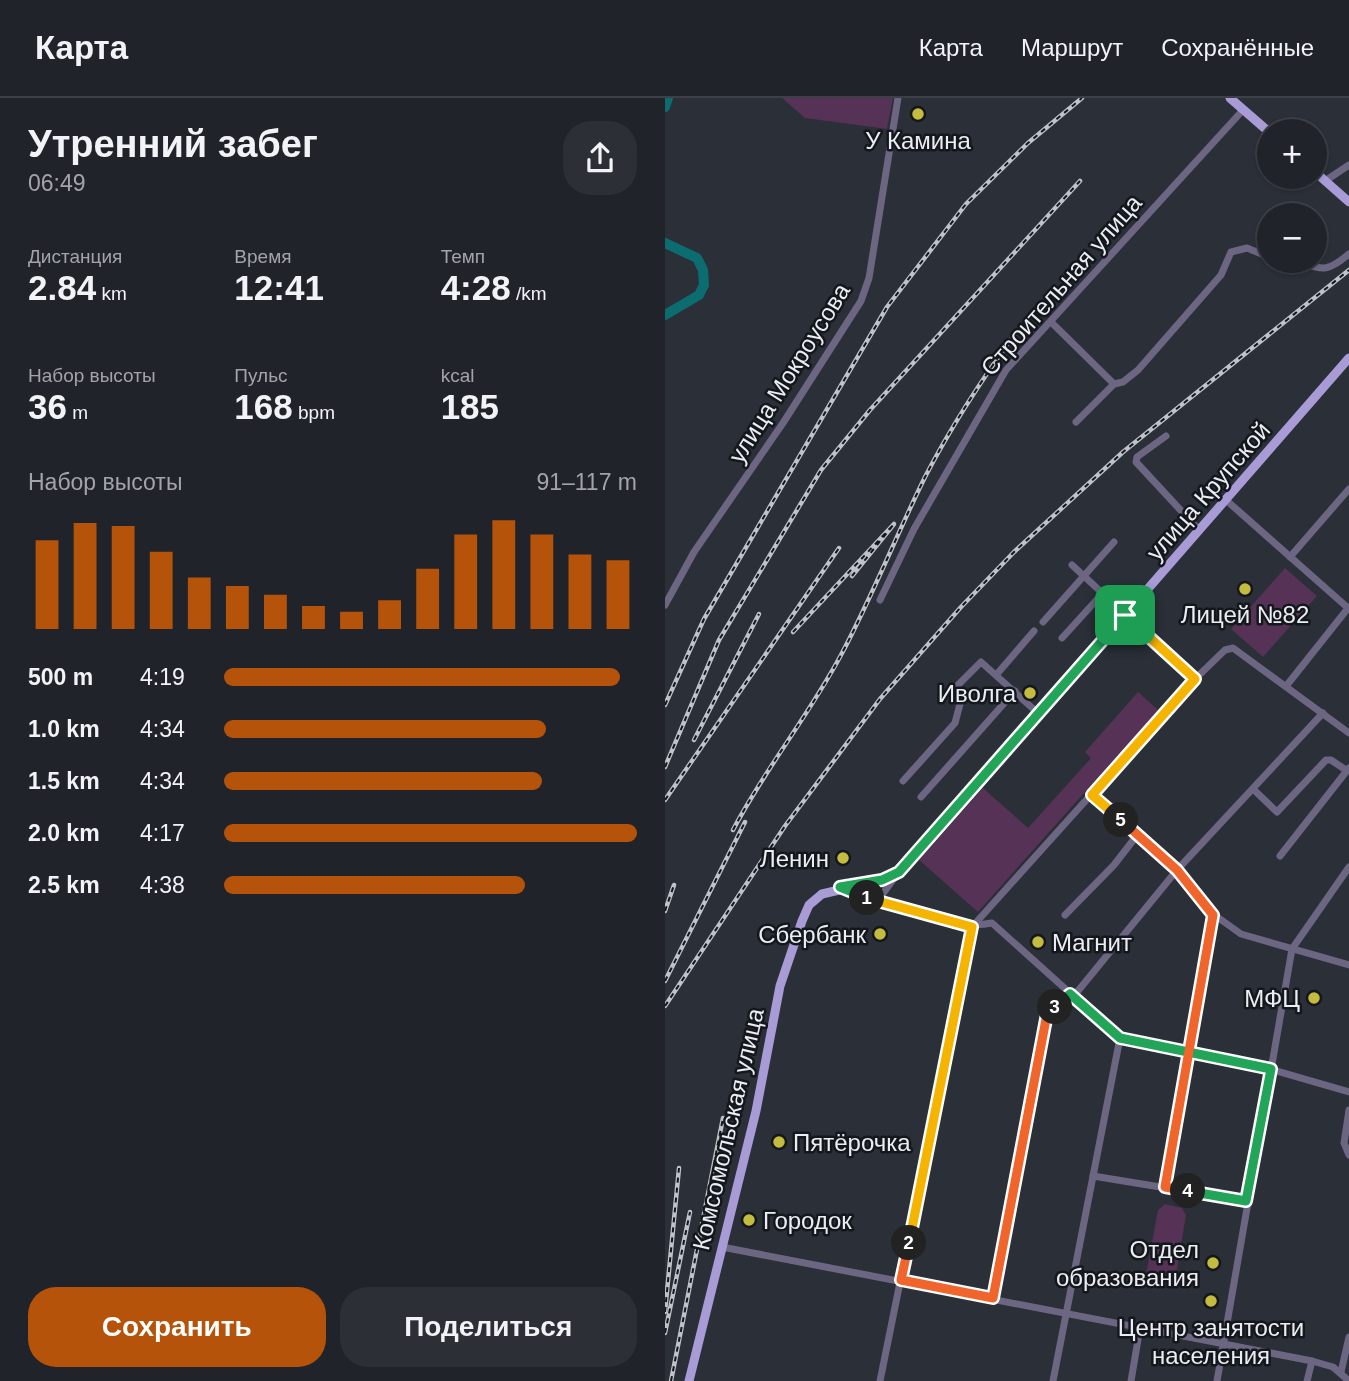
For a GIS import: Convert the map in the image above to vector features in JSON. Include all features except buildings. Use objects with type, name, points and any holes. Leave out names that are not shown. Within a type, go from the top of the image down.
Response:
[{"type":"main road","points":[[1230,98],[1257,122]]},
{"type":"main road","points":[[1327,183],[1349,202]]},
{"type":"main road","name":"улица Крупской","points":[[899,872],[1349,358]]},
{"type":"main road","points":[[840,887],[882,880],[899,872]]},
{"type":"main road","name":"Комсомольская улица","points":[[689,1381],[756,1111],[780,986],[809,905],[822,894],[840,887]]},
{"type":"street","name":"улица Мокроусова","points":[[665,605],[694,552],[768,445],[861,301],[869,278],[898,98]]},
{"type":"street","name":"Строительная улица","points":[[880,600],[914,529],[997,385],[1243,110]]},
{"type":"street","points":[[1327,180],[1349,166]]},
{"type":"street","points":[[1076,422],[1114,384],[1123,382],[1138,370],[1221,275],[1231,252],[1247,248],[1257,252]]},
{"type":"street","points":[[1327,269],[1349,254]]},
{"type":"street","points":[[1051,322],[1114,384]]},
{"type":"street","points":[[1166,436],[1137,457],[1136,462],[1199,530]]},
{"type":"street","points":[[1290,556],[1349,489]]},
{"type":"street","points":[[1226,500],[1290,556],[1347,612],[1287,685]]},
{"type":"street","points":[[1042,622],[1114,542]]},
{"type":"street","points":[[1072,565],[1195,679]]},
{"type":"street","points":[[1062,638],[1102,594]]},
{"type":"street","points":[[997,674],[1034,631]]},
{"type":"street","points":[[880,1381],[972,927],[1195,679],[1225,650],[1233,648],[1349,733]]},
{"type":"street","points":[[903,781],[958,718],[960,704],[953,690],[981,662],[1039,713]]},
{"type":"street","points":[[921,797],[1015,691]]},
{"type":"street","points":[[993,1298],[1047,1014],[1072,996],[1177,870],[1323,713]]},
{"type":"street","points":[[1253,789],[1277,812],[1326,760],[1348,769],[1280,856]]},
{"type":"street","points":[[1092,795],[1177,870],[1213,915],[1241,933],[1349,965]]},
{"type":"street","points":[[1065,915],[1114,865],[1138,834]]},
{"type":"street","points":[[1217,1381],[1246,1201],[1292,949],[1349,867]]},
{"type":"street","points":[[877,902],[899,872]]},
{"type":"street","points":[[840,887],[877,902],[972,927],[992,923],[1120,1038],[1271,1069],[1349,1092]]},
{"type":"street","points":[[1165,1187],[1213,915]]},
{"type":"street","points":[[1053,1381],[1120,1038]]},
{"type":"street","points":[[1349,1110],[1344,1143],[1349,1155]]},
{"type":"street","points":[[1093,1176],[1246,1201]]},
{"type":"street","points":[[722,1247],[1312,1361],[1341,1372],[1349,1381]]},
{"type":"street","points":[[1131,1381],[1140,1328]]},
{"type":"street","points":[[1341,1372],[1349,1337]]},
{"type":"street","points":[[1307,1381],[1312,1361]]},
{"type":"shaded area","points":[[782,98],[893,98],[887,129],[805,118]]},
{"type":"shaded area","points":[[1285,568],[1317,596],[1263,657],[1231,629]]},
{"type":"shaded area","points":[[1138,692],[1158,710],[978,912],[919,860],[983,788],[1028,828],[1091,758],[1085,752]]},
{"type":"shaded area","points":[[1165,1204],[1182,1208],[1186,1215],[1175,1282],[1163,1287],[1149,1283],[1146,1275],[1158,1210]]},
{"type":"waterway","points":[[665,107],[668,98]]},
{"type":"waterway","points":[[665,243],[697,258],[703,270],[704,285],[699,295],[665,315]]},
{"type":"railway","points":[[665,705],[704,619],[887,307],[966,204],[1028,143],[1082,98]]},
{"type":"railway","points":[[665,767],[719,640],[821,470],[870,410],[1080,181]]},
{"type":"railway","points":[[665,1006],[785,826],[880,699],[961,607],[1014,552],[1123,452],[1349,270]]},
{"type":"railway","points":[[733,830],[841,655],[945,440],[1015,334]]},
{"type":"railway","points":[[793,632],[894,524],[852,576]]},
{"type":"railway","points":[[665,800],[839,548]]},
{"type":"railway","points":[[694,740],[759,614]]},
{"type":"railway","points":[[665,981],[745,822]]},
{"type":"railway","points":[[665,911],[674,885]]},
{"type":"railway","points":[[671,1381],[723,1118]]},
{"type":"railway","points":[[665,1312],[679,1168]]},
{"type":"railway","points":[[665,1333],[690,1212]]},
{"type":"place","name":"У Камина","points":[[918,114]]},
{"type":"place","name":"Лицей №82","points":[[1245,589]]},
{"type":"place","name":"Иволга","points":[[1030,693]]},
{"type":"place","name":"Ленин","points":[[843,858]]},
{"type":"place","name":"Сбербанк","points":[[880,934]]},
{"type":"place","name":"Магнит","points":[[1038,942]]},
{"type":"place","name":"МФЦ","points":[[1314,998]]},
{"type":"place","name":"Пятёрочка","points":[[779,1142]]},
{"type":"place","name":"Городок","points":[[749,1220]]},
{"type":"place","name":"Отдел образования","points":[[1213,1263]]},
{"type":"place","name":"Центр занятости населения","points":[[1211,1301]]},
{"type":"route","points":[[1125,615],[899,872],[882,880],[840,887],[877,902],[972,927],[901,1280],[993,1298],[1047,1014],[1070,994],[1120,1038],[1189,1053],[1271,1069],[1246,1201],[1165,1187],[1189,1053],[1213,915],[1177,870],[1092,795],[1195,679],[1125,615]]}]
